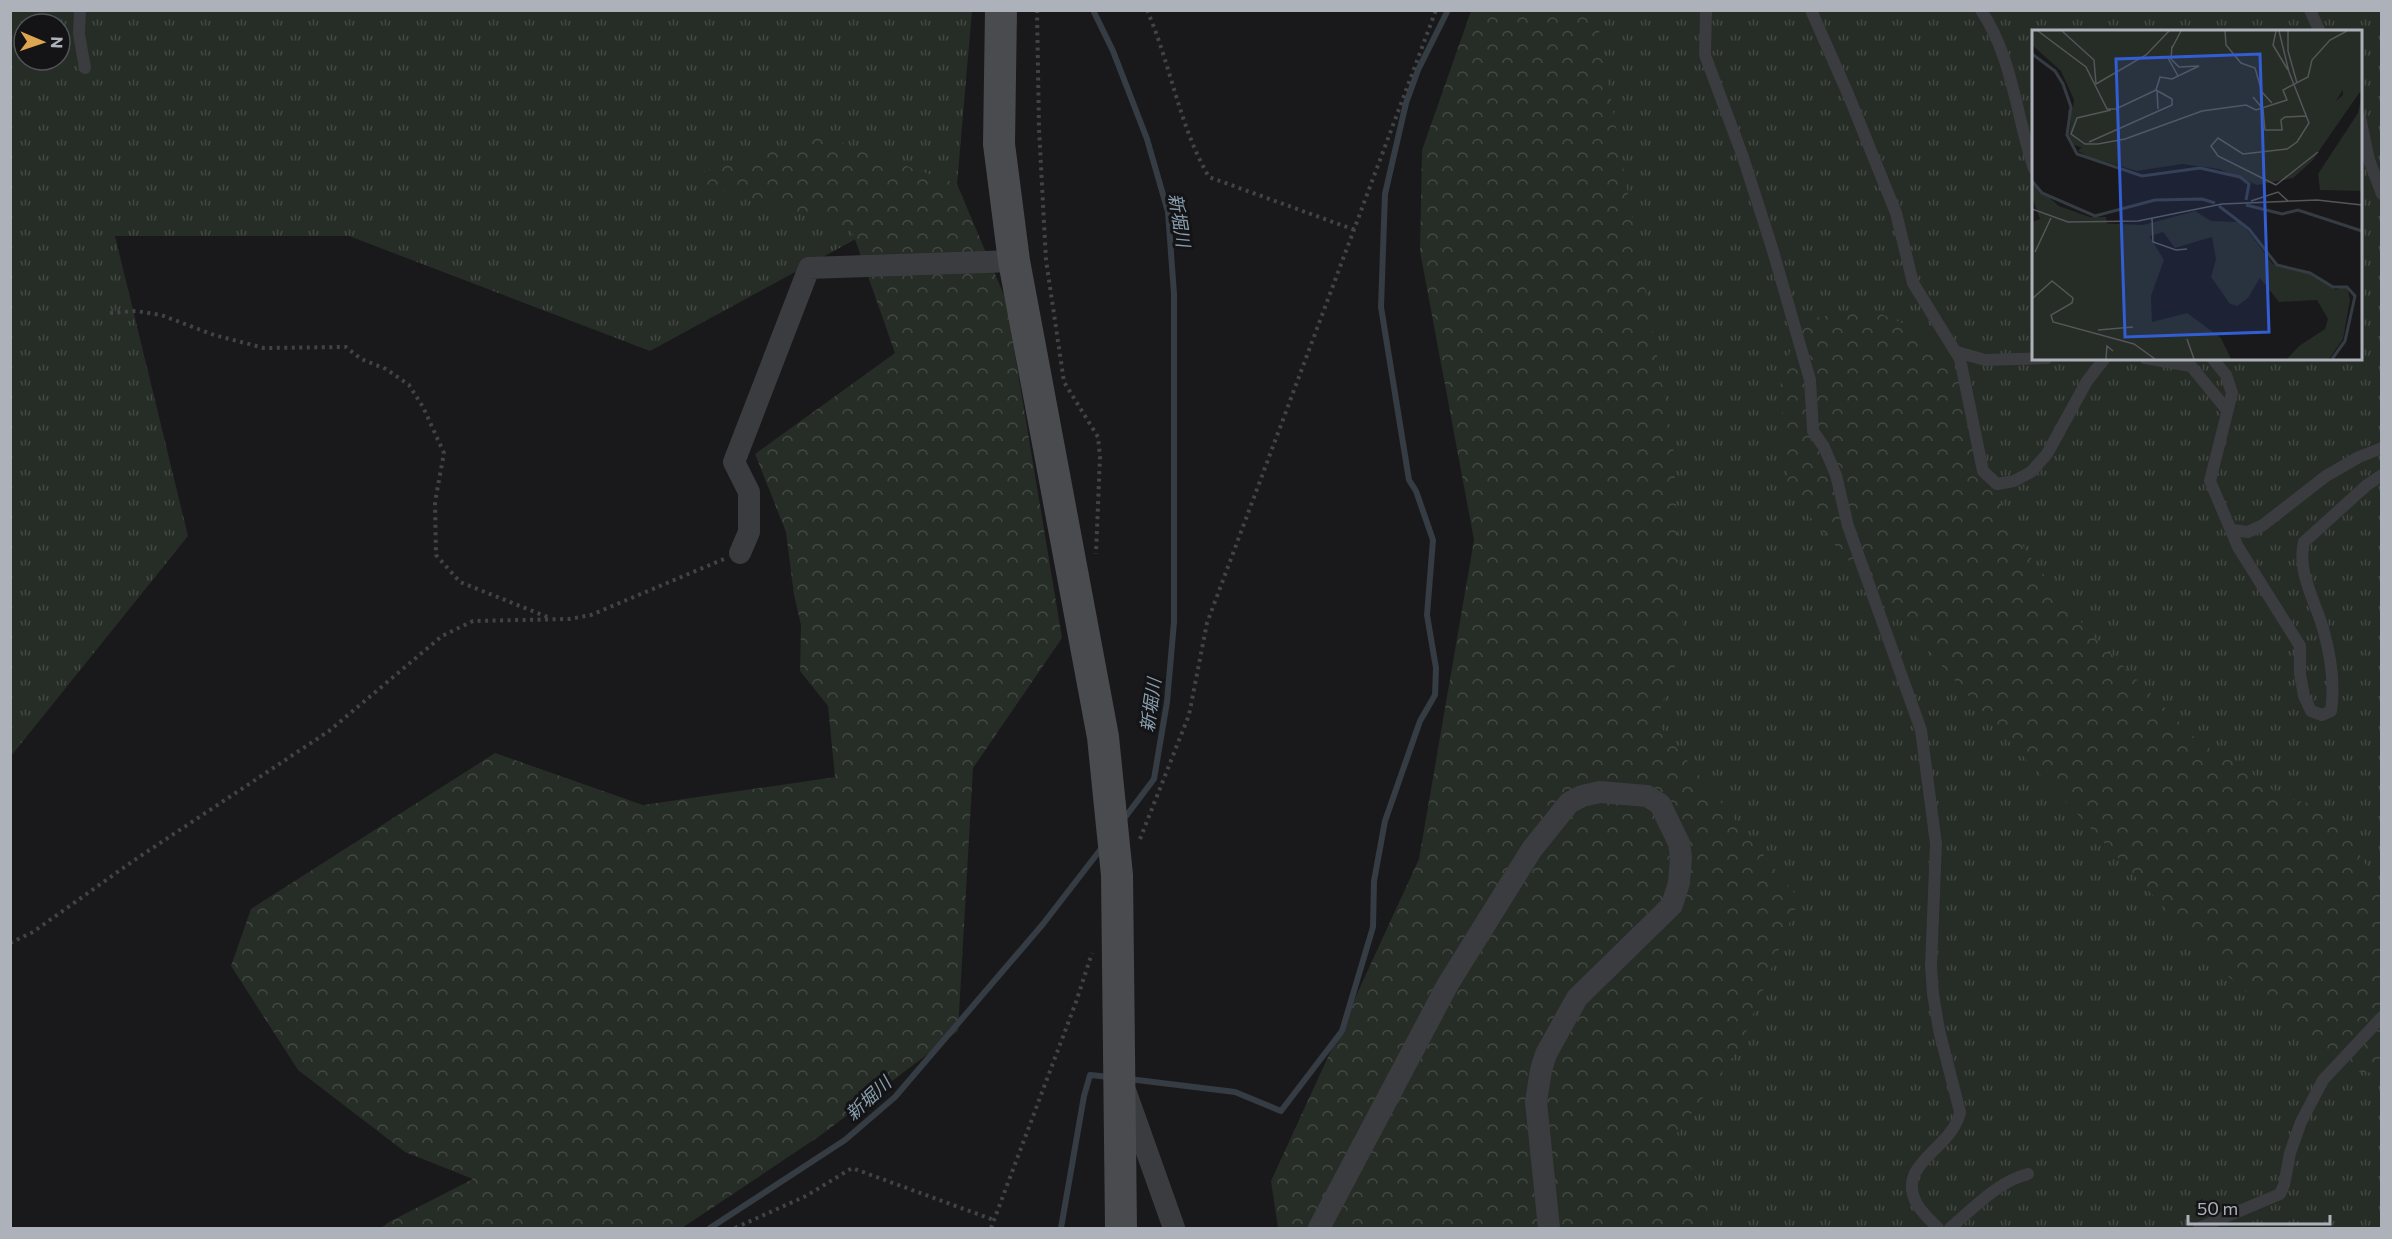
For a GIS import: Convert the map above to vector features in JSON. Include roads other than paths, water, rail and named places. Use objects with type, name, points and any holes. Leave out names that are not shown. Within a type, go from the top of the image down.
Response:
[{"type":"street","points":[[1001,10],[999,144],[1014,261],[1102,737],[1117,875],[1121,1228]]},
{"type":"street","points":[[740,553],[749,532],[749,492],[734,462],[809,268],[1014,261]]},
{"type":"street","points":[[1319,1228],[1449,984],[1532,849],[1569,803],[1582,796],[1600,792],[1647,796],[1660,804],[1679,843],[1681,857],[1679,883],[1672,905],[1577,998],[1546,1054],[1536,1102],[1549,1228]]},
{"type":"street","points":[[1119,1075],[1174,1228]]},
{"type":"lane","points":[[80,10],[80,34],[85,68]]},
{"type":"lane","points":[[1706,10],[1705,55],[1743,157],[1773,251],[1810,380],[1813,430],[1824,447],[1836,476],[1848,526],[1921,730],[1936,844],[1931,966],[1933,994],[1939,1030],[1960,1112],[1958,1124],[1950,1135],[1917,1167],[1911,1182],[1911,1192],[1918,1206],[1938,1228]]},
{"type":"lane","points":[[1811,10],[1896,213],[1913,283],[1960,359],[1983,471],[1997,484],[2014,481],[2031,472],[2047,454],[2087,381],[2103,360]]},
{"type":"lane","points":[[1981,10],[1992,27],[2011,75],[2032,162]]},
{"type":"lane","points":[[2310,10],[2319,30]]},
{"type":"lane","points":[[2362,122],[2369,160],[2382,194]]},
{"type":"lane","points":[[1957,352],[1985,360],[2032,358]]},
{"type":"lane","points":[[2156,360],[2191,366],[2228,410]]},
{"type":"lane","points":[[2214,360],[2226,375],[2232,393],[2210,481],[2238,547],[2300,646],[2300,674],[2304,696],[2311,711],[2322,715],[2331,711],[2334,690],[2324,633],[2303,570],[2302,550],[2304,542],[2367,485],[2382,475]]},
{"type":"lane","points":[[2232,530],[2248,532],[2263,525],[2326,476],[2359,457],[2382,448]]},
{"type":"lane","points":[[2199,1228],[2280,1194],[2290,1153],[2301,1122],[2323,1080],[2382,1017]]},
{"type":"lane","points":[[1950,1228],[1995,1190],[2015,1178],[2028,1174]]},
{"type":"waterway","name":"新堀川","points":[[1093,10],[1113,51],[1147,139],[1168,212],[1174,294],[1174,622],[1167,702],[1154,779],[1123,820]]},
{"type":"waterway","points":[[1129,1079],[1235,1092],[1281,1111],[1342,1031],[1373,927],[1374,881],[1385,821],[1420,721],[1435,695],[1436,668],[1427,615],[1433,540],[1416,491],[1409,480],[1381,307],[1385,194],[1406,103],[1418,70],[1448,10]]},
{"type":"waterway","name":"新堀川","points":[[710,1228],[845,1140],[895,1097],[1043,924],[1104,845]]},
{"type":"waterway","points":[[1061,1228],[1084,1096],[1090,1075],[1110,1077]]}]
